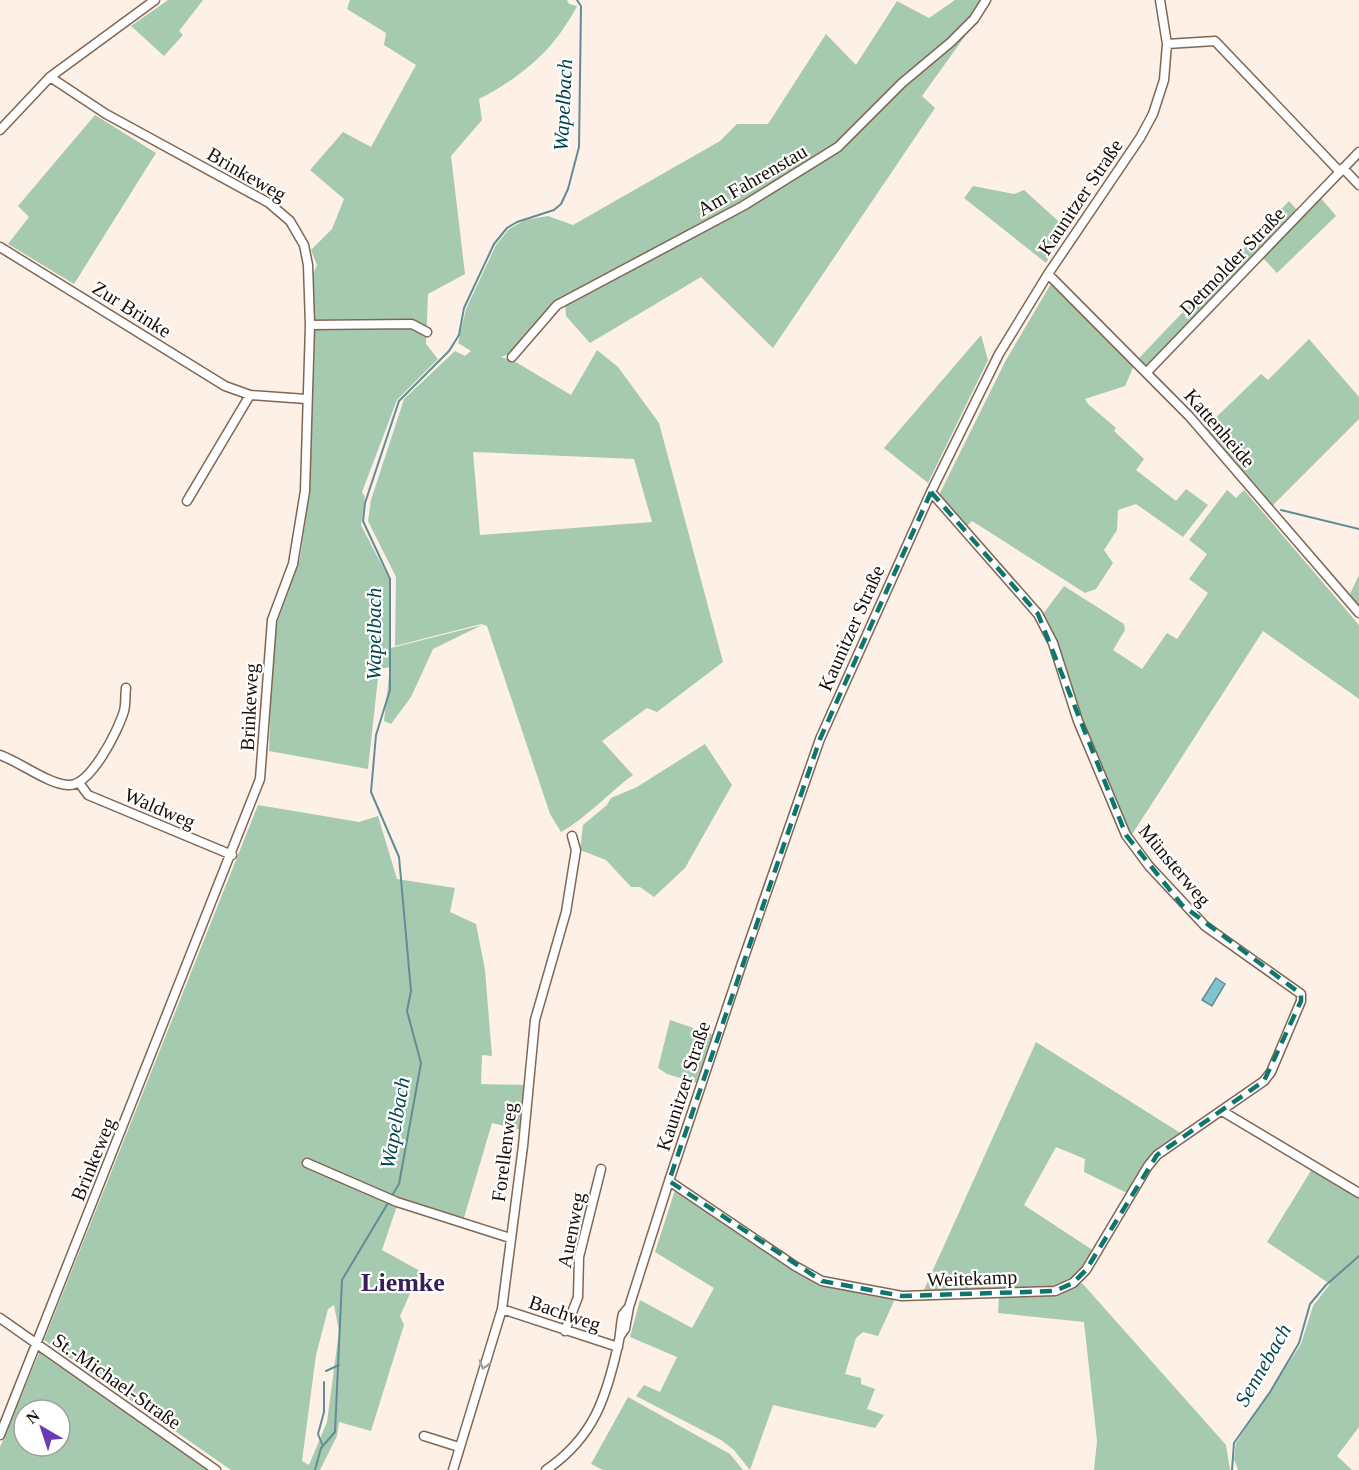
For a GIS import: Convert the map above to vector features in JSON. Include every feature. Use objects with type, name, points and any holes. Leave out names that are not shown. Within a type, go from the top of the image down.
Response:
[{"type":"street","points":[[0,130],[50,77],[155,0]]},
{"type":"street","name":"Am Fahrenstau","points":[[512,357],[557,305],[743,206],[838,147],[902,84],[951,42],[974,19],[986,0]]},
{"type":"street","name":"Kaunitzer Straße","points":[[546,1470],[575,1447],[590,1427],[600,1407],[669,1181],[781,845],[820,739],[931,492],[999,354],[1048,274],[1140,138],[1153,114],[1164,80],[1167,44],[1160,0]]},
{"type":"street","points":[[1167,44],[1215,41],[1359,185]]},
{"type":"street","name":"Brinkeweg","points":[[0,1435],[232,855],[262,768],[272,620],[293,564],[305,491],[310,325],[306,255],[296,229],[283,213],[106,114],[50,77]]},
{"type":"street","name":"Detmolder Straße","points":[[1147,372],[1359,152]]},
{"type":"street","name":"Zur Brinke","points":[[0,247],[225,386],[250,395],[306,399]]},
{"type":"street","name":"Kattenheide","points":[[1048,274],[1147,372],[1359,613]]},
{"type":"street","points":[[310,325],[412,324],[427,332]]},
{"type":"street","points":[[187,501],[250,395]]},
{"type":"street","name":"Münsterweg","points":[[931,492],[1038,614],[1053,643],[1078,721],[1126,835],[1149,866],[1205,926],[1301,994],[1301,1001],[1271,1072],[1264,1081],[1222,1111]]},
{"type":"street","points":[[80,784],[94,771],[124,711],[126,688]]},
{"type":"street","name":"Waldweg","points":[[0,755],[55,782],[67,786],[80,784],[88,795],[232,855]]},
{"type":"street","name":"Forellenweg","points":[[453,1470],[502,1309],[523,1146],[535,1020],[566,912],[576,850],[572,836]]},
{"type":"street","points":[[1222,1111],[1359,1193]]},
{"type":"street","name":"Weitekamp","points":[[669,1181],[795,1266],[822,1281],[902,1296],[1055,1291],[1073,1283],[1086,1270],[1148,1166],[1157,1155],[1222,1111]]},
{"type":"street","points":[[307,1163],[397,1202],[510,1239]]},
{"type":"street","name":"Auenweg","points":[[566,1331],[578,1297],[579,1257],[601,1169]]},
{"type":"street","name":"Bachweg","points":[[502,1309],[618,1347]]},
{"type":"street","name":"St.-Michael-Straße","points":[[0,1318],[216,1470]]},
{"type":"street","points":[[424,1436],[459,1447]]},
{"type":"highlighted area","points":[[931,492],[1038,614],[1126,835],[1182,905],[1301,994],[1301,1001],[1264,1081],[1157,1155],[1086,1270],[1073,1283],[1055,1291],[902,1296],[822,1281],[669,1181],[820,739]]},
{"type":"green space","points":[[168,0],[203,0],[179,31],[183,35],[164,56],[131,26]]},
{"type":"green space","points":[[350,0],[567,0],[569,4],[577,6],[558,36],[536,60],[510,81],[479,99],[482,120],[451,156],[465,274],[428,294],[426,344],[438,359],[397,400],[362,492],[365,497],[361,525],[389,579],[391,648],[482,625],[433,649],[411,697],[391,724],[384,721],[390,667],[379,669],[368,769],[269,751],[273,634],[300,559],[309,496],[312,276],[317,265],[311,250],[332,229],[344,199],[310,170],[343,132],[371,147],[416,65],[384,45],[386,33],[347,9]]},
{"type":"green space","points":[[955,0],[983,0],[973,25],[922,96],[935,108],[773,348],[701,277],[590,343],[566,316],[565,303],[509,354],[501,357],[514,361],[571,395],[597,350],[618,367],[659,423],[723,662],[657,712],[647,708],[602,741],[633,775],[561,832],[550,814],[487,626],[481,624],[395,646],[396,577],[368,521],[371,500],[404,399],[455,351],[465,356],[471,351],[458,343],[466,309],[496,245],[509,229],[525,220],[548,216],[573,225],[720,141],[737,124],[768,124],[826,34],[856,65],[897,1],[929,18]],"holes":[[[473,452],[634,459],[652,522],[480,535]]]},
{"type":"green space","points":[[95,115],[156,153],[74,284],[8,244],[29,217],[18,206]]},
{"type":"green space","points":[[973,186],[1014,194],[1024,190],[1067,229],[1046,263],[964,198]]},
{"type":"green space","points":[[1320,197],[1336,216],[1277,273],[1263,258]]},
{"type":"green space","points":[[1289,201],[1298,211],[1148,367],[1139,358]]},
{"type":"green space","points":[[1052,282],[1135,363],[1125,386],[1085,399],[1088,404],[1116,428],[1114,431],[1144,459],[1136,470],[1176,501],[1186,489],[1208,505],[1183,537],[1136,504],[1118,510],[1117,530],[1104,550],[1113,563],[1096,589],[1085,593],[972,521],[963,530],[939,495],[1006,360]]},
{"type":"green space","points":[[981,335],[988,360],[928,483],[884,448]]},
{"type":"green space","points":[[1309,339],[1359,397],[1359,419],[1272,506],[1205,428],[1261,374],[1268,380]]},
{"type":"green space","points":[[1227,490],[1236,498],[1244,490],[1359,625],[1359,699],[1263,631],[1131,836],[1081,720],[1056,641],[1043,614],[1064,586],[1124,624],[1125,630],[1113,650],[1142,669],[1167,633],[1177,639],[1208,593],[1189,579],[1207,554],[1189,540]]},
{"type":"green space","points":[[1359,575],[1359,609],[1349,596]]},
{"type":"green space","points":[[705,744],[732,785],[685,868],[654,897],[640,887],[631,887],[606,860],[580,850],[583,825],[607,805],[611,798],[637,787]]},
{"type":"green space","points":[[258,805],[359,822],[378,816],[397,879],[455,888],[450,912],[476,924],[485,970],[492,1056],[482,1055],[481,1084],[526,1085],[521,1130],[492,1123],[463,1221],[399,1200],[382,1250],[420,1271],[400,1316],[404,1325],[371,1431],[339,1422],[337,1436],[320,1470],[231,1470],[44,1340]],"holes":[[[334,1305],[339,1331],[327,1422],[309,1465],[302,1461],[316,1355],[328,1309]]]},
{"type":"green space","points":[[670,1020],[714,1035],[697,1083],[667,1074],[658,1068]]},
{"type":"green space","points":[[1036,1042],[1182,1134],[1144,1164],[1127,1193],[1084,1172],[1085,1159],[1056,1147],[1024,1205],[1094,1251],[1071,1280],[1053,1286],[923,1292]]},
{"type":"green space","points":[[1312,1169],[1359,1198],[1359,1427],[1337,1456],[1352,1470],[1238,1470],[1234,1459],[1236,1443],[1301,1344],[1313,1306],[1330,1284],[1267,1242]]},
{"type":"green space","points":[[676,1187],[793,1269],[895,1299],[878,1336],[863,1332],[856,1338],[845,1374],[861,1378],[861,1384],[875,1389],[867,1409],[884,1415],[875,1428],[773,1405],[750,1470],[734,1450],[721,1440],[636,1396],[644,1385],[660,1392],[677,1357],[630,1337],[640,1300],[692,1328],[714,1288],[655,1252]]},
{"type":"green space","points":[[1082,1283],[1226,1445],[1230,1470],[1094,1470],[1097,1441],[1084,1322],[998,1313],[999,1297],[1055,1294]]},
{"type":"green space","points":[[40,1351],[209,1470],[0,1470],[0,1447],[12,1418],[12,1458],[72,1458],[72,1398],[20,1398]]},
{"type":"green space","points":[[628,1397],[730,1454],[743,1470],[603,1470],[591,1464]]},
{"type":"water","points":[[1216,978],[1225,984],[1212,1006],[1202,1000]]},
{"type":"waterway","name":"Wapelbach","points":[[393,1194],[399,1184],[421,1063],[407,1011],[411,991],[399,857],[371,792],[376,735],[390,690],[390,579],[363,521],[365,503],[399,401],[449,351],[459,335],[464,308],[494,244],[507,228],[517,222],[554,210],[561,204],[568,189],[579,147],[581,6],[577,0]]},
{"type":"waterway","points":[[1281,510],[1359,529]]},
{"type":"waterway","name":"Wapelbach","points":[[315,1470],[321,1448],[335,1432],[342,1280],[388,1203]]},
{"type":"waterway","name":"Sennebach","points":[[1232,1470],[1234,1443],[1270,1392],[1299,1343],[1310,1304],[1326,1285],[1359,1256]]},
{"type":"waterway","points":[[326,1371],[339,1365]]},
{"type":"waterway","points":[[322,1444],[318,1434],[324,1412],[324,1382]]},
{"type":"district","name":"Liemke","points":[[403,1282]]}]
